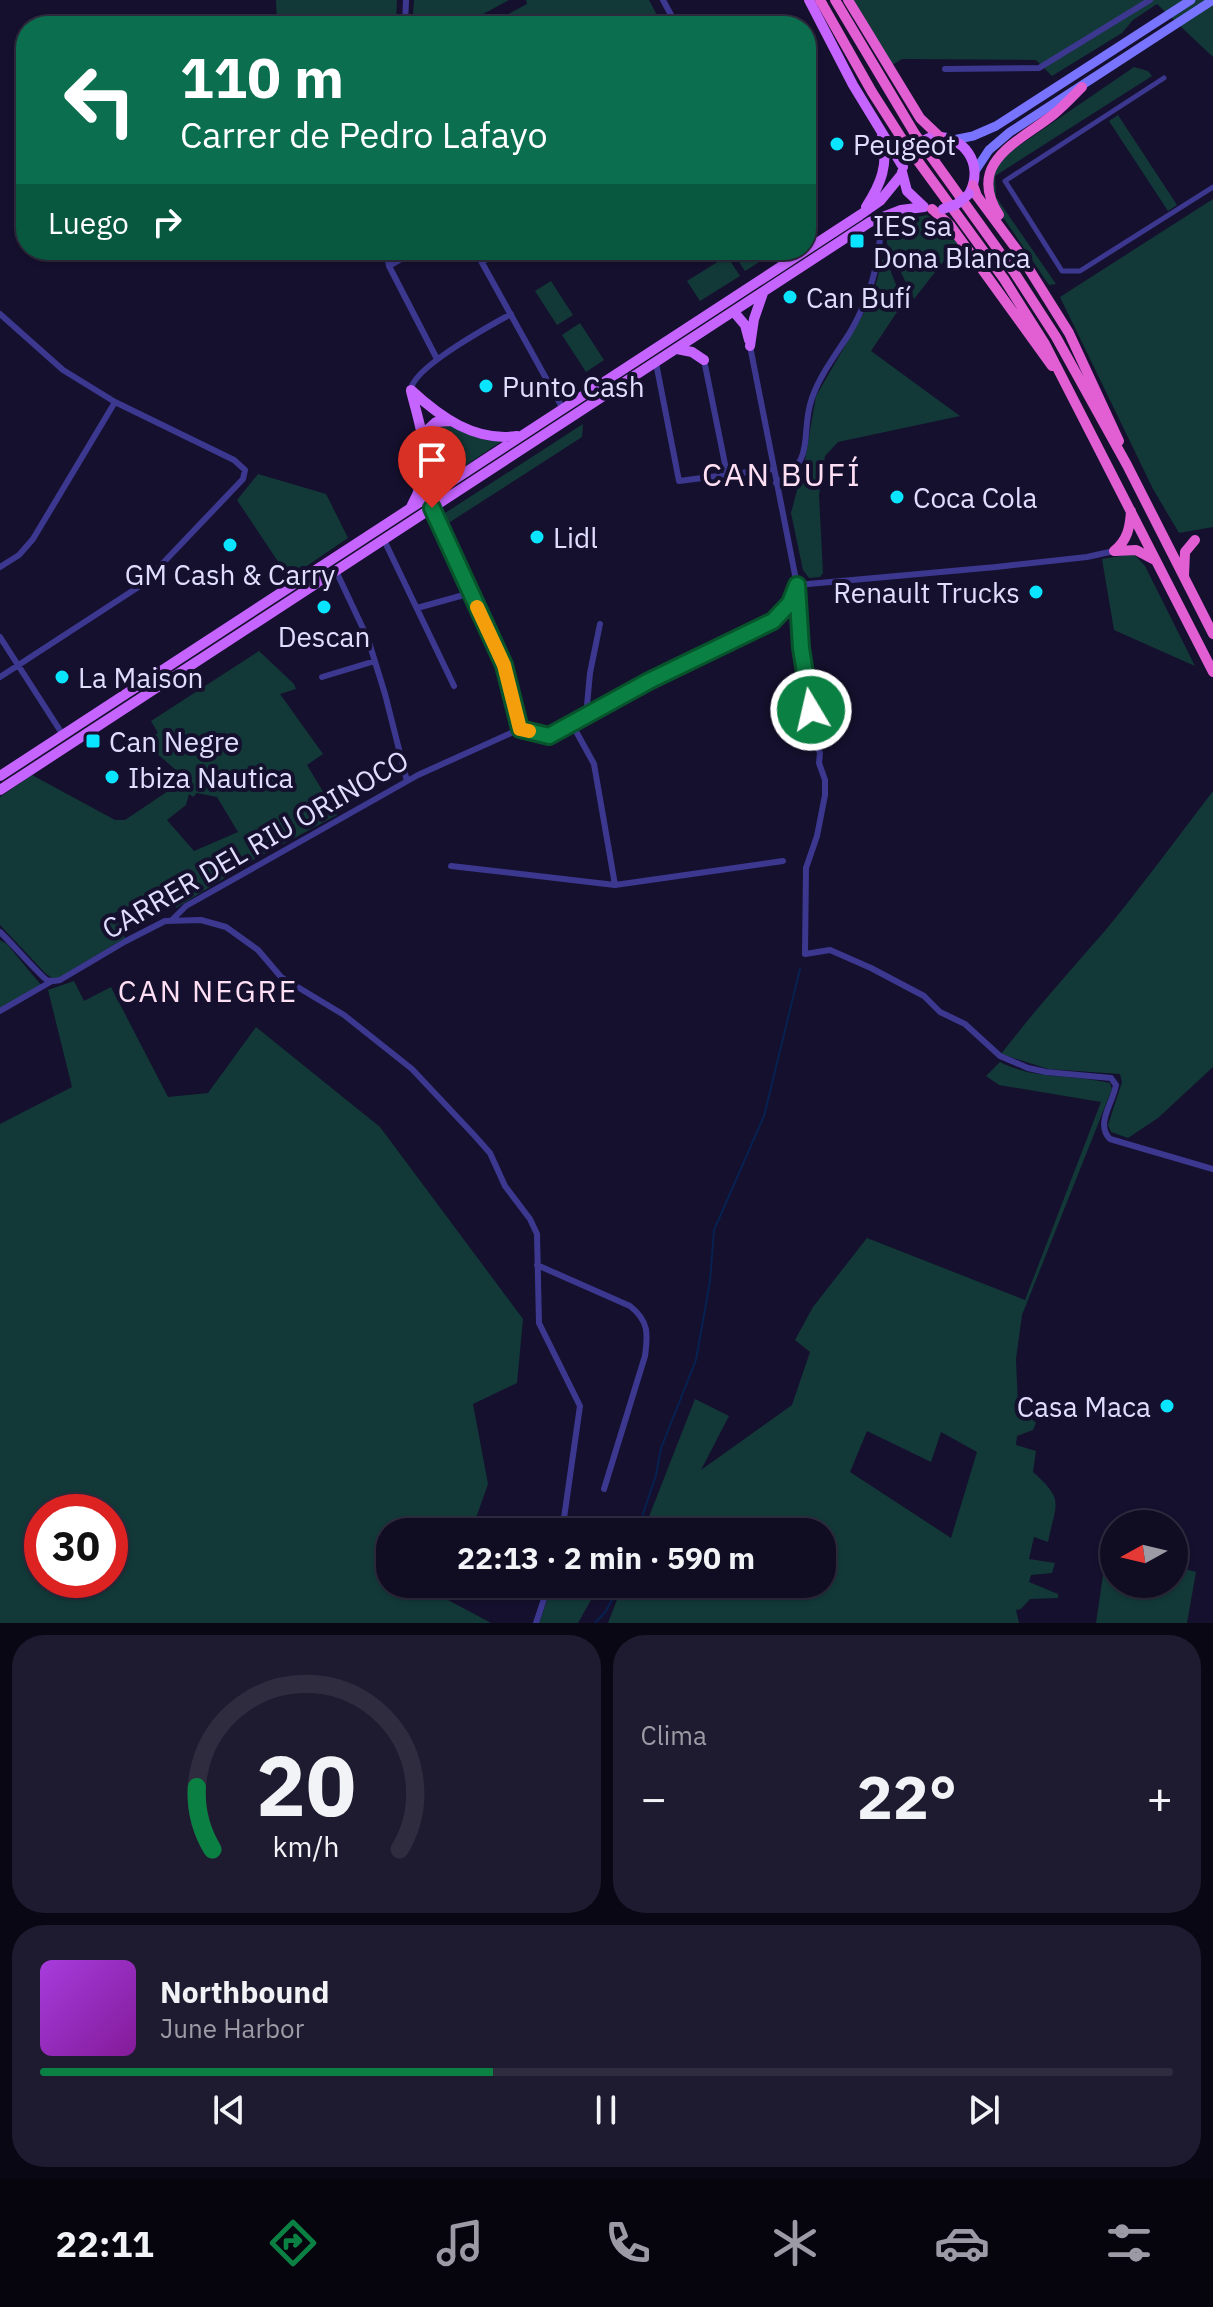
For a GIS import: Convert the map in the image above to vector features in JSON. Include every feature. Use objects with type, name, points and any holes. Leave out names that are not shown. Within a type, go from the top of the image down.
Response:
[{"type":"highway","points":[[820,0],[904,142],[1004,279],[1065,379],[1213,672]]},
{"type":"highway","points":[[835,0],[915,134],[1050,326],[1127,465],[1213,634]]},
{"type":"highway","points":[[848,0],[920,118],[935,137]]},
{"type":"highway","points":[[1069,333],[1045,284],[991,203],[987,183],[998,156],[1054,114],[1082,87]]},
{"type":"highway","points":[[971,189],[1017,250],[1069,333],[1127,465]]},
{"type":"highway","points":[[933,208],[950,225],[1049,364],[1065,379]]},
{"type":"highway","points":[[1114,551],[1125,540],[1131,511]]},
{"type":"highway","points":[[1161,534],[1174,541],[1195,540],[1187,545],[1184,578]]},
{"type":"highway","points":[[1114,551],[1136,550],[1156,561]]},
{"type":"main road","points":[[809,0],[826,36],[903,166],[907,191],[933,208]]},
{"type":"main road","points":[[816,241],[880,201],[914,146],[935,137],[953,140],[996,126],[1191,0]]},
{"type":"main road","points":[[816,259],[881,217],[901,210],[957,204],[971,189],[975,171],[989,150],[1004,137],[1213,0]]},
{"type":"main road","points":[[860,215],[883,175],[886,158],[881,129]]},
{"type":"main road","points":[[953,140],[966,150],[975,171]]},
{"type":"main road","points":[[0,776],[786,260]]},
{"type":"main road","points":[[0,790],[814,260]]},
{"type":"main road","points":[[750,346],[754,319],[763,293]]},
{"type":"main road","points":[[734,312],[745,325],[750,346]]},
{"type":"main road","points":[[701,333],[704,360]]},
{"type":"main road","points":[[677,349],[692,352],[704,360]]},
{"type":"main road","points":[[411,390],[440,415],[485,437],[523,435]]},
{"type":"main road","points":[[410,509],[424,478],[424,433],[411,390]]},
{"type":"main road","points":[[424,433],[436,422],[452,421]]},
{"type":"street","points":[[945,69],[1039,68],[1150,0]]},
{"type":"street","points":[[1164,78],[1005,181],[1062,271],[1080,271],[1213,187]]},
{"type":"street","points":[[776,483],[795,472],[803,455],[811,399],[868,296],[882,245],[881,217]]},
{"type":"street","points":[[388,260],[437,359]]},
{"type":"street","points":[[389,266],[400,260]]},
{"type":"street","points":[[485,260],[482,262],[563,409]]},
{"type":"street","points":[[0,314],[63,370],[115,402],[234,460],[245,470],[243,479],[143,584],[0,677]]},
{"type":"street","points":[[411,390],[413,380],[437,359],[511,314]]},
{"type":"street","points":[[750,346],[797,585],[801,648],[814,739],[825,780],[817,836],[806,868],[805,954],[830,950],[871,968],[924,996],[940,1012],[965,1024],[1000,1056],[1028,1068],[1111,1078],[1116,1085],[1103,1124],[1110,1139],[1213,1169]]},
{"type":"street","points":[[704,360],[727,474]]},
{"type":"street","points":[[656,363],[679,481],[773,469]]},
{"type":"street","points":[[0,567],[19,555],[33,539],[115,402]]},
{"type":"street","points":[[432,508],[504,665],[520,729],[549,736],[649,681],[773,621],[790,603],[797,585]]},
{"type":"street","points":[[384,540],[454,686]]},
{"type":"street","points":[[797,585],[1074,559],[1114,551]]},
{"type":"street","points":[[336,571],[368,639],[407,781]]},
{"type":"street","points":[[417,608],[471,593]]},
{"type":"street","points":[[586,716],[590,673],[600,624]]},
{"type":"street","points":[[0,637],[63,735]]},
{"type":"street","points":[[322,677],[375,661]]},
{"type":"street","points":[[572,724],[594,764],[615,885]]},
{"type":"street","name":"CARRER DEL RIU ORINOCO","points":[[0,1011],[157,923],[173,919],[186,906],[407,781],[520,729]]},
{"type":"street","points":[[451,866],[615,885],[783,861]]},
{"type":"street","points":[[173,919],[201,920],[226,927],[241,937],[258,950],[281,977],[344,1015],[412,1069],[490,1153],[505,1186],[530,1219],[537,1234],[539,1323],[580,1406],[564,1518]]},
{"type":"street","points":[[0,932],[13,942],[43,978],[52,981]]},
{"type":"street","points":[[537,1265],[630,1306],[643,1316],[648,1337],[645,1356],[604,1489]]},
{"type":"street","points":[[536,1623],[544,1598]]},
{"type":"green space","points":[[276,0],[397,0],[396,16],[277,16]]},
{"type":"green space","points":[[414,0],[509,0],[479,16],[413,16]]},
{"type":"green space","points":[[526,0],[649,0],[658,16],[505,16],[527,4]]},
{"type":"green space","points":[[854,0],[1213,0],[1213,57],[1157,4],[1133,20],[1122,33],[1052,76],[1036,60],[902,59],[892,65]]},
{"type":"green space","points":[[1134,67],[1148,71],[1152,76],[995,176],[996,197],[1056,284],[1049,285],[994,204],[990,184],[1001,158]]},
{"type":"green space","points":[[1118,115],[1177,205],[1168,211],[1109,121]]},
{"type":"green space","points":[[1213,199],[1213,527],[1179,533],[1153,489],[1060,297]]},
{"type":"green space","points":[[927,215],[947,228],[958,243],[914,299],[887,244],[887,223]]},
{"type":"green space","points":[[886,259],[903,303],[871,351],[960,416],[838,442],[825,456],[819,495],[823,573],[820,577],[809,578],[803,570],[791,513],[805,460],[816,396],[872,299],[882,260]]},
{"type":"green space","points":[[721,260],[730,260],[740,276],[700,301],[687,281]]},
{"type":"green space","points":[[738,260],[762,260],[745,271]]},
{"type":"green space","points":[[551,281],[573,315],[557,325],[535,291]]},
{"type":"green space","points":[[580,323],[604,360],[586,372],[562,335]]},
{"type":"green space","points":[[583,424],[582,437],[447,524],[442,515]]},
{"type":"green space","points":[[437,425],[447,425],[484,440],[502,441],[423,494],[426,449]]},
{"type":"green space","points":[[258,474],[326,494],[348,538],[289,578],[237,500]]},
{"type":"green space","points":[[1134,554],[1145,566],[1195,666],[1114,630],[1102,559]]},
{"type":"green space","points":[[259,651],[294,684],[296,689],[280,694],[323,754],[307,765],[337,815],[255,859],[176,908],[167,889],[114,913],[125,938],[59,978],[52,978],[0,925],[0,797],[32,775],[115,820],[125,820],[186,779],[144,742],[158,733],[151,721]],"holes":[[[197,793],[217,797],[238,832],[194,851],[167,820],[186,805],[189,794],[193,797]]]},
{"type":"green space","points":[[1213,791],[1213,1067],[1158,1118],[1128,1138],[1111,1132],[1108,1125],[1122,1082],[1120,1074],[1048,1069],[1001,1054],[1118,915]]},
{"type":"green space","points":[[0,940],[7,944],[41,985],[0,1008]]},
{"type":"green space","points":[[74,981],[84,1001],[111,987],[168,1097],[208,1093],[256,1027],[380,1127],[523,1319],[517,1383],[473,1404],[488,1484],[476,1518],[376,1518],[376,1598],[449,1598],[491,1623],[0,1623],[0,1124],[72,1087],[48,990]]},
{"type":"green space","points":[[1000,1062],[1027,1072],[1110,1083],[1112,1089],[1022,1315],[1016,1359],[1018,1406],[1036,1423],[1033,1430],[1017,1436],[1016,1445],[1036,1451],[1033,1472],[1050,1490],[1056,1503],[1048,1542],[1034,1537],[1029,1559],[1055,1563],[1052,1573],[1031,1575],[1029,1582],[1058,1594],[1058,1598],[1030,1599],[1016,1610],[1019,1623],[608,1623],[618,1598],[836,1598],[836,1518],[648,1518],[695,1399],[729,1416],[701,1470],[792,1405],[810,1352],[795,1340],[813,1307],[867,1238],[1025,1300],[1101,1102],[999,1085],[986,1076]],"holes":[[[867,1431],[931,1462],[941,1432],[977,1452],[951,1538],[850,1472]]]},
{"type":"green space","points":[[1188,1570],[1196,1572],[1187,1623],[1096,1623],[1100,1596],[1188,1598]]},
{"type":"green space","points":[[548,1598],[592,1598],[578,1623],[539,1623]]},
{"type":"waterway","points":[[642,1518],[661,1448],[696,1360],[710,1281],[714,1230],[764,1116],[800,969]]},
{"type":"waterway","points":[[595,1623],[613,1598]]},
{"type":"slow traffic","points":[[477,607],[504,665],[520,729],[529,731]]},
{"type":"place","name":"Peugeot","points":[[837,144]]},
{"type":"place","name":"IES sa Dona Blanca","points":[[857,241]]},
{"type":"place","name":"Can Bufí","points":[[790,297]]},
{"type":"place","name":"Punto Cash","points":[[486,386]]},
{"type":"place","name":"Coca Cola","points":[[897,497]]},
{"type":"place","name":"Lidl","points":[[537,537]]},
{"type":"place","name":"GM Cash & Carry","points":[[230,545]]},
{"type":"place","name":"Renault Trucks","points":[[1036,592]]},
{"type":"place","name":"Descan","points":[[324,607]]},
{"type":"place","name":"La Maison","points":[[62,677]]},
{"type":"place","name":"Can Negre","points":[[93,741]]},
{"type":"place","name":"Ibiza Nautica","points":[[112,777]]},
{"type":"place","name":"Casa Maca","points":[[1167,1406]]},
{"type":"district","name":"CAN BUFÍ","points":[[782,474]]},
{"type":"district","name":"CAN NEGRE","points":[[208,990]]},
{"type":"route","points":[[432,508],[504,665],[520,729],[549,736],[649,681],[773,621],[790,603],[797,585],[801,648],[811,710]]}]
